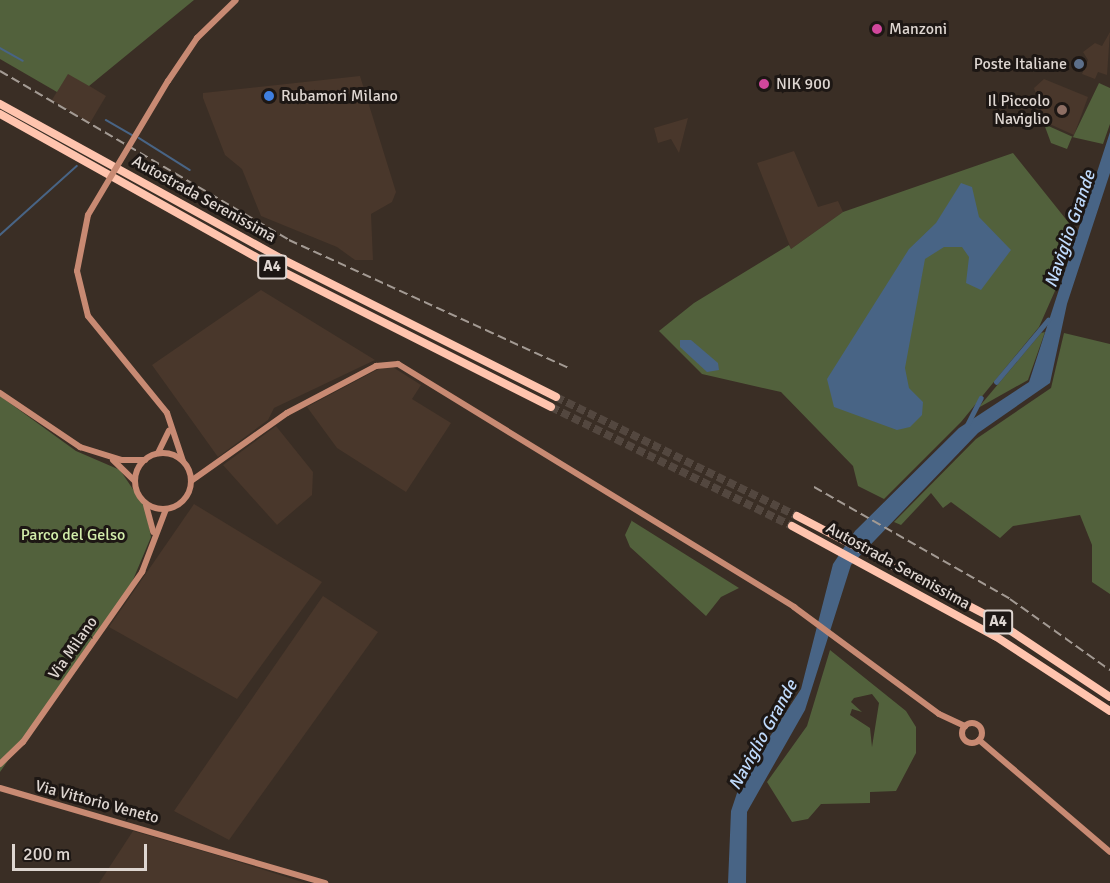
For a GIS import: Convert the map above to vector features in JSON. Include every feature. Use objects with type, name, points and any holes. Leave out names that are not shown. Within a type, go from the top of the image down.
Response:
[{"type":"highway","name":"Autostrada Serenissima","points":[[0,104],[280,258],[556,397]]},
{"type":"highway","name":"Autostrada Serenissima","points":[[0,114],[268,264],[551,407]]},
{"type":"highway","name":"Autostrada Serenissima","points":[[797,516],[990,616],[1110,697]]},
{"type":"highway","name":"Autostrada Serenissima","points":[[792,526],[880,571],[995,636],[1110,711]]},
{"type":"street","points":[[141,498],[166,509],[183,501],[191,481],[188,468],[152,392],[99,334],[82,299],[77,271],[88,215],[168,81],[197,38],[236,0]]},
{"type":"street","points":[[191,481],[287,413],[376,366],[398,364],[812,620],[939,714],[965,726],[980,727],[979,740]]},
{"type":"street","points":[[0,393],[80,447],[107,457],[145,460],[158,453],[167,443],[170,426]]},
{"type":"street","points":[[158,453],[183,461]]},
{"type":"street","points":[[107,457],[135,481],[152,518],[154,538]]},
{"type":"street","points":[[135,481],[145,460]]},
{"type":"street","points":[[188,468],[208,470]]},
{"type":"street","name":"Via Milano","points":[[0,764],[23,742],[142,572],[166,509]]},
{"type":"street","points":[[965,726],[966,740],[979,740],[1110,852]]},
{"type":"street","name":"Via Vittorio Veneto","points":[[0,788],[325,883]]},
{"type":"shaded area","points":[[1110,32],[1107,75],[1098,72],[1095,79],[1082,74],[1088,60],[1083,52],[1095,43],[1102,46]]},
{"type":"shaded area","points":[[68,73],[106,96],[90,123],[52,100]]},
{"type":"shaded area","points":[[360,76],[396,192],[392,202],[371,214],[373,260],[355,260],[337,247],[261,216],[242,169],[225,155],[203,98],[203,93]]},
{"type":"shaded area","name":"Il Piccolo Naviglio","points":[[1044,79],[1088,97],[1074,135],[1045,122],[1034,88]]},
{"type":"shaded area","points":[[688,118],[679,153],[671,139],[658,143],[654,128]]},
{"type":"shaded area","points":[[794,151],[818,207],[838,201],[843,212],[791,249],[757,163]]},
{"type":"shaded area","points":[[261,290],[375,360],[274,408],[268,420],[218,457],[152,365]]},
{"type":"shaded area","points":[[388,364],[421,385],[412,399],[451,423],[406,492],[337,448],[307,407]]},
{"type":"shaded area","points":[[276,426],[313,472],[312,495],[277,525],[223,465]]},
{"type":"shaded area","points":[[194,504],[322,582],[237,699],[109,627]]},
{"type":"shaded area","points":[[323,596],[378,632],[229,840],[174,811]]},
{"type":"shaded area","points":[[133,831],[223,857],[305,883],[99,883]]},
{"type":"green space","points":[[0,0],[194,0],[89,86],[68,74],[57,92],[0,59]]},
{"type":"green space","points":[[1099,83],[1110,88],[1110,124],[1103,144],[1072,137],[1067,149],[1051,143],[1044,124],[1073,137]]},
{"type":"green space","points":[[1013,153],[1077,233],[1066,266],[1039,327],[961,422],[884,499],[858,486],[853,466],[781,392],[702,374],[659,331],[694,303],[789,245],[791,249],[843,212]]},
{"type":"green space","points":[[1045,332],[1028,380],[978,408],[1041,333]]},
{"type":"green space","points":[[1064,333],[1110,344],[1110,594],[1092,582],[1092,545],[1080,515],[1013,526],[1000,538],[951,502],[943,508],[931,493],[901,525],[894,522],[976,439],[1051,388]]},
{"type":"green space","name":"Parco del Gelso","points":[[0,396],[76,451],[120,470],[145,507],[151,537],[130,587],[0,772]]},
{"type":"green space","points":[[632,520],[739,588],[721,597],[706,616],[630,547],[625,535]]},
{"type":"green space","points":[[830,650],[906,711],[916,727],[916,753],[896,791],[870,792],[870,803],[821,804],[808,819],[792,822],[767,782],[807,726]],"holes":[[[872,694],[879,703],[872,747],[870,728],[850,715],[852,709],[862,712],[851,702],[854,698]]]},
{"type":"water","points":[[1110,132],[1110,173],[1067,304],[1050,383],[978,433],[851,565],[805,710],[747,812],[746,883],[728,883],[731,811],[741,781],[801,689],[833,564],[855,531],[959,428],[1029,382]]},
{"type":"water","points":[[961,183],[972,187],[979,217],[1011,250],[981,290],[966,283],[969,257],[962,247],[944,247],[925,259],[905,368],[909,388],[923,402],[922,415],[910,427],[897,430],[834,407],[827,379],[909,249],[936,223]]},
{"type":"water","points":[[680,340],[691,340],[718,363],[719,370],[707,372],[680,347]]},
{"type":"waterway","points":[[0,48],[23,61]]},
{"type":"waterway","points":[[106,120],[134,136]]},
{"type":"waterway","points":[[139,138],[190,170]]},
{"type":"waterway","points":[[0,235],[77,166]]},
{"type":"waterway","name":"Naviglio Grande","points":[[996,382],[1048,320]]},
{"type":"waterway","name":"Naviglio Grande","points":[[967,425],[981,398]]},
{"type":"tunnel","points":[[556,397],[797,516]]},
{"type":"tunnel","points":[[551,407],[792,526]]},
{"type":"railway","points":[[0,71],[289,240],[569,368]]},
{"type":"railway","points":[[814,487],[1010,599],[1110,670]]},
{"type":"place","name":"Manzoni","points":[[877,29]]},
{"type":"place","name":"Poste Italiane","points":[[1079,64]]},
{"type":"place","name":"NIK 900","points":[[764,84]]},
{"type":"place","name":"Rubamori Milano","points":[[269,96]]},
{"type":"place","name":"Il Piccolo Naviglio","points":[[1062,110]]}]
